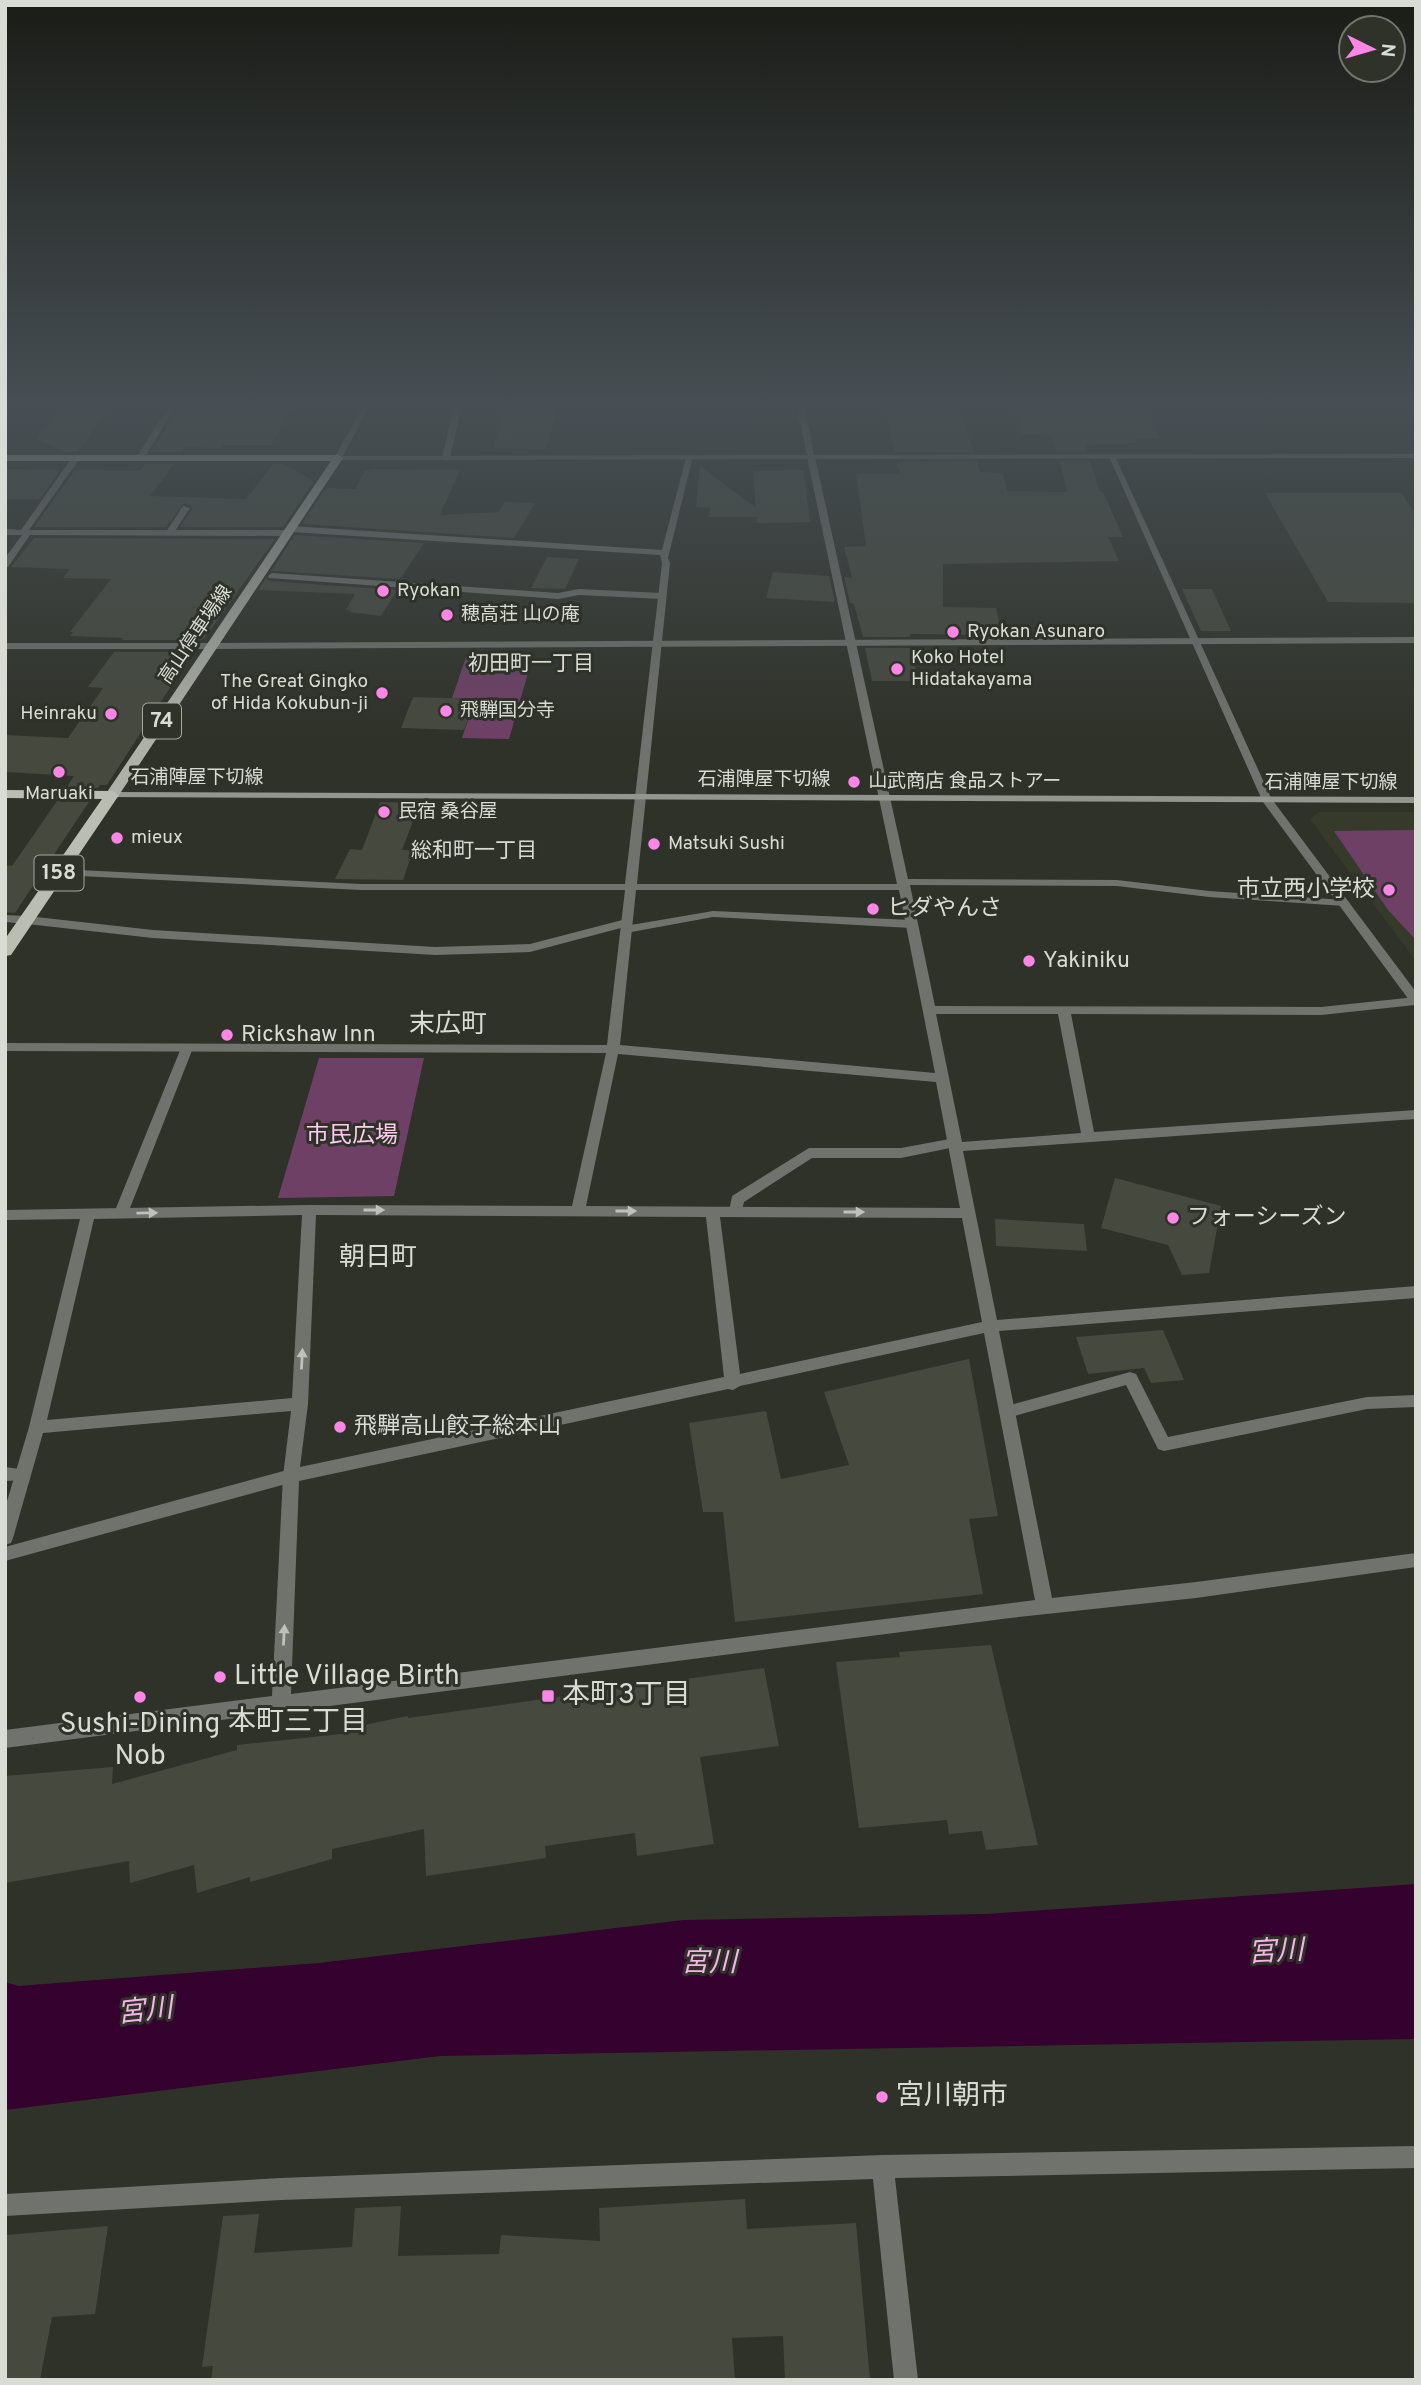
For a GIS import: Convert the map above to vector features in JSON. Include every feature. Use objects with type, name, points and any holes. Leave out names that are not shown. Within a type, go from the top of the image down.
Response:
[{"type":"highway","points":[[5,794],[111,795]]},
{"type":"highway","name":"158","points":[[5,951],[111,795]]},
{"type":"main road","name":"高山停車場線","points":[[111,795],[301,514]]},
{"type":"main road","name":"石浦陣屋下切線","points":[[111,795],[1416,800]]},
{"type":"street","points":[[5,565],[38,514]]},
{"type":"street","points":[[170,532],[182,514]]},
{"type":"street","points":[[578,1210],[613,1049],[666,553],[676,514]]},
{"type":"street","points":[[824,514],[943,1078],[1045,1606]]},
{"type":"street","points":[[927,1010],[1321,1011],[1415,1001],[1267,800],[1137,514]]},
{"type":"street","points":[[5,532],[290,531],[666,553]]},
{"type":"street","points":[[272,576],[558,596],[579,592],[662,596]]},
{"type":"street","points":[[5,646],[1416,640]]},
{"type":"street","points":[[60,872],[361,887],[1117,883],[1209,894],[1344,903]]},
{"type":"street","points":[[5,918],[153,934],[435,951],[530,948],[626,925],[713,914],[911,924]]},
{"type":"street","points":[[1065,1012],[1088,1137]]},
{"type":"street","points":[[5,1047],[613,1049],[943,1078]]},
{"type":"street","points":[[121,1213],[187,1048]]},
{"type":"street","points":[[736,1211],[737,1200],[809,1153],[901,1153],[956,1145],[1416,1114]]},
{"type":"street","points":[[281,1703],[291,1476],[300,1404],[309,1210]]},
{"type":"street","points":[[5,1214],[309,1210],[969,1213]]},
{"type":"street","points":[[712,1211],[733,1384]]},
{"type":"street","points":[[5,1538],[13,1475],[37,1427],[88,1214]]},
{"type":"street","points":[[5,1554],[291,1476],[733,1384],[992,1326],[1416,1292]]},
{"type":"street","points":[[1007,1412],[1130,1378],[1164,1444],[1353,1406],[1416,1401]]},
{"type":"street","points":[[37,1427],[300,1404]]},
{"type":"street","points":[[5,1739],[1416,1560]]},
{"type":"street","points":[[5,2205],[144,2194],[883,2166],[1154,2159],[1416,2157]]},
{"type":"street","points":[[883,2166],[906,2380]]},
{"type":"shaded area","name":"市立西小学校","points":[[1319,812],[1416,812],[1416,961],[1310,819]]},
{"type":"green space","points":[[466,657],[532,659],[509,739],[462,738],[475,699],[452,698]]},
{"type":"green space","points":[[1416,830],[1416,940],[1388,910],[1334,831]]},
{"type":"green space","name":"市民広場","points":[[319,1058],[424,1058],[394,1196],[278,1198]]},
{"type":"water","name":"宮川","points":[[1416,1884],[1416,2039],[440,2056],[5,2110],[5,1982],[18,1986],[319,1963],[684,1920],[986,1914]]},
{"type":"building","points":[[43,514],[176,514],[166,527],[34,527]]},
{"type":"building","points":[[188,514],[292,514],[283,527],[180,527]]},
{"type":"building","points":[[308,514],[528,514],[514,538],[302,524]]},
{"type":"building","points":[[709,514],[809,514],[810,522],[757,523],[757,517],[709,517]]},
{"type":"building","points":[[862,514],[1113,514],[1123,537],[1108,537],[1119,561],[943,564],[943,607],[996,608],[1002,635],[910,634],[910,637],[863,637],[854,604],[850,603],[844,577],[852,578],[844,547],[866,546]]},
{"type":"building","points":[[1277,514],[1416,514],[1416,603],[1328,602]]},
{"type":"building","points":[[295,535],[424,543],[400,579],[271,571]]},
{"type":"building","points":[[34,538],[275,539],[205,638],[122,640],[123,638],[70,636],[73,632],[70,632],[111,579],[63,578],[70,569],[11,567]]},
{"type":"building","points":[[547,557],[579,559],[565,589],[531,588]]},
{"type":"building","points":[[773,572],[829,576],[835,602],[766,598]]},
{"type":"building","points":[[266,578],[269,581],[397,590],[381,616],[346,610],[355,594],[258,590]]},
{"type":"building","points":[[1182,589],[1212,589],[1231,631],[1201,631]]},
{"type":"building","points":[[865,648],[912,648],[918,681],[872,681]]},
{"type":"building","points":[[114,652],[193,652],[107,785],[100,785],[98,788],[66,788],[74,776],[5,772],[5,735],[68,738],[103,688],[88,687]]},
{"type":"building","points":[[413,697],[475,699],[464,730],[401,728]]},
{"type":"building","points":[[57,801],[89,802],[15,913],[5,912],[5,865],[12,866]]},
{"type":"building","points":[[380,802],[420,803],[402,850],[413,850],[403,880],[335,879],[350,849],[362,850]]},
{"type":"building","name":"フォーシーズン","points":[[1115,1178],[1221,1206],[1209,1273],[1182,1275],[1168,1245],[1101,1228]]},
{"type":"building","points":[[995,1219],[1084,1224],[1087,1251],[996,1246]]},
{"type":"building","points":[[1163,1330],[1184,1380],[1151,1383],[1144,1368],[1088,1374],[1076,1337]]},
{"type":"building","points":[[969,1359],[998,1516],[969,1519],[983,1594],[735,1622],[723,1512],[703,1512],[689,1423],[766,1411],[781,1479],[849,1465],[824,1392]]},
{"type":"building","points":[[991,1645],[1038,1845],[986,1850],[982,1831],[949,1834],[947,1820],[859,1828],[836,1662],[900,1657],[899,1652]]},
{"type":"building","points":[[764,1668],[779,1746],[700,1757],[714,1844],[637,1856],[635,1833],[545,1846],[546,1858],[426,1876],[424,1829],[332,1849],[332,1859],[250,1882],[250,1877],[197,1893],[194,1865],[130,1883],[129,1861],[5,1883],[5,1776],[113,1767],[112,1784],[237,1750],[237,1745],[350,1733],[349,1728],[408,1716]]},
{"type":"building","points":[[745,2199],[747,2229],[856,2223],[870,2380],[785,2380],[783,2336],[732,2338],[735,2380],[211,2380],[213,2366],[202,2367],[223,2216],[259,2214],[254,2253],[352,2247],[355,2208],[401,2206],[398,2256],[499,2254],[501,2235],[600,2241],[599,2208]]},
{"type":"building","points":[[108,2226],[95,2314],[52,2317],[40,2380],[5,2380],[7,2235]]},
{"type":"place","name":"Ryokan","points":[[383,591]]},
{"type":"place","name":"穂高荘 山の庵","points":[[447,615]]},
{"type":"place","name":"Ryokan Asunaro","points":[[953,632]]},
{"type":"place","name":"Koko Hotel Hidatakayama","points":[[897,669]]},
{"type":"place","name":"The Great Gingko of Hida Kokubun-ji","points":[[382,693]]},
{"type":"place","name":"飛騨国分寺","points":[[446,711]]},
{"type":"place","name":"Heinraku","points":[[111,714]]},
{"type":"place","name":"Maruaki","points":[[59,772]]},
{"type":"place","name":"山武商店 食品ストアー","points":[[854,782]]},
{"type":"place","name":"民宿 桑谷屋","points":[[384,812]]},
{"type":"place","name":"mieux","points":[[117,838]]},
{"type":"place","name":"Matsuki Sushi","points":[[654,844]]},
{"type":"place","name":"市立西小学校","points":[[1389,890]]},
{"type":"place","name":"ヒダやんさ","points":[[873,909]]},
{"type":"place","name":"Yakiniku","points":[[1029,961]]},
{"type":"place","name":"Rickshaw Inn","points":[[227,1035]]},
{"type":"place","name":"フォーシーズン","points":[[1173,1218]]},
{"type":"place","name":"飛騨高山餃子総本山","points":[[340,1427]]},
{"type":"place","name":"Little Village Birth","points":[[220,1677]]},
{"type":"place","name":"本町3丁目","points":[[548,1696]]},
{"type":"place","name":"Sushi-Dining Nob","points":[[140,1697]]},
{"type":"place","name":"宮川朝市","points":[[882,2097]]},
{"type":"district","name":"初田町一丁目","points":[[531,664]]},
{"type":"district","name":"総和町一丁目","points":[[474,851]]},
{"type":"district","name":"末広町","points":[[448,1025]]},
{"type":"district","name":"朝日町","points":[[378,1258]]},
{"type":"district","name":"本町三丁目","points":[[298,1723]]}]
